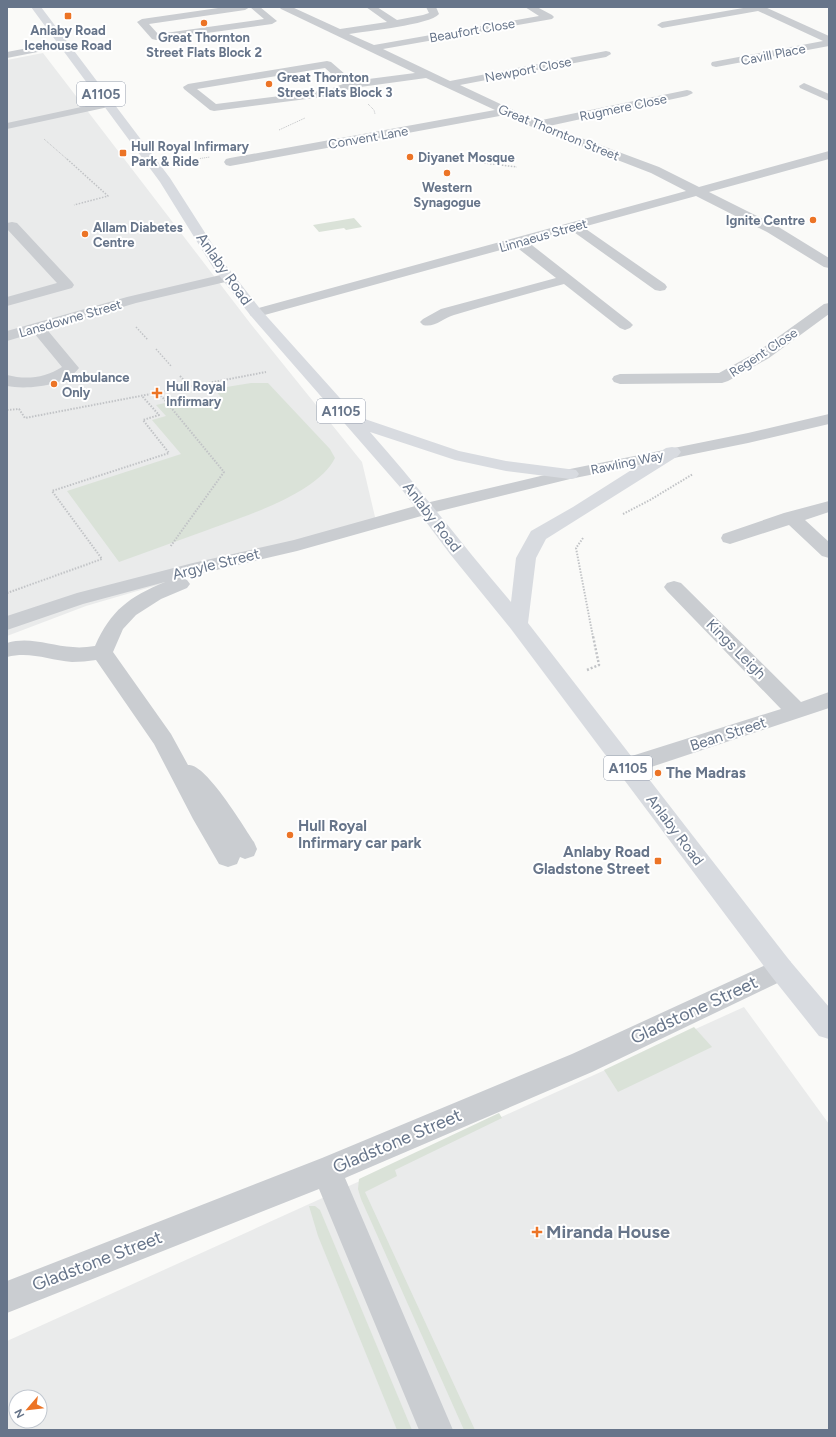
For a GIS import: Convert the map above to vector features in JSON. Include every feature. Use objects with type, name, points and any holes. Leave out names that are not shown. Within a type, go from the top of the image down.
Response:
[{"type":"main road","name":"Anlaby Road","points":[[36,7],[155,166],[219,266],[256,313],[402,479],[457,550],[518,624],[781,969],[829,1027]]},
{"type":"main road","points":[[348,419],[455,454],[506,466],[570,474]]},
{"type":"main road","points":[[518,624],[526,558],[538,535],[672,452]]},
{"type":"street","points":[[245,7],[142,22],[156,37],[272,21],[254,7]]},
{"type":"street","name":"Great Thornton Street","points":[[284,7],[341,32],[536,125],[655,170],[772,229],[829,264]]},
{"type":"street","points":[[371,7],[397,24]]},
{"type":"street","points":[[341,32],[397,24],[426,18],[434,14],[431,7]]},
{"type":"street","name":"Beaufort Close","points":[[374,48],[549,17],[530,7]]},
{"type":"street","name":"Cavill Place","points":[[662,25],[758,8],[829,40]]},
{"type":"street","name":"Cavill Place","points":[[716,64],[829,43]]},
{"type":"street","points":[[7,55],[64,44]]},
{"type":"street","name":"Newport Close","points":[[450,84],[606,54]]},
{"type":"street","points":[[351,85],[327,64],[188,87],[214,108],[330,93],[351,85],[428,74]]},
{"type":"street","points":[[804,86],[829,98]]},
{"type":"street","name":"Rugmere Close","points":[[536,125],[687,94]]},
{"type":"street","points":[[7,126],[109,104]]},
{"type":"street","name":"Convent Lane","points":[[230,162],[506,111]]},
{"type":"street","points":[[18,112],[22,112],[32,121]]},
{"type":"street","name":"Linnaeus Street","points":[[256,313],[519,242],[829,155]]},
{"type":"street","points":[[7,302],[67,285],[12,226]]},
{"type":"street","points":[[573,226],[660,287]]},
{"type":"street","points":[[519,242],[625,324]]},
{"type":"street","name":"Lansdowne Street","points":[[132,300],[133,290],[219,266]]},
{"type":"street","name":"Lansdowne Street","points":[[7,336],[132,300],[229,277]]},
{"type":"street","points":[[428,322],[446,312],[567,279]]},
{"type":"street","name":"Regent Close","points":[[620,379],[722,378],[763,355],[829,307]]},
{"type":"street","points":[[7,380],[9,382],[32,384],[61,376],[71,368],[41,332],[42,326]]},
{"type":"street","name":"Rawling Way","points":[[426,509],[570,474],[672,452],[748,438],[829,419]]},
{"type":"street","points":[[730,538],[829,506]]},
{"type":"street","name":"Argyle Street","points":[[7,623],[77,599],[193,569],[297,545],[343,530],[426,509]]},
{"type":"street","points":[[791,518],[829,552]]},
{"type":"street","points":[[102,652],[116,625],[132,608],[161,591],[297,545]]},
{"type":"street","name":"Kings Leigh","points":[[674,587],[797,712]]},
{"type":"street","points":[[7,650],[27,646],[80,655],[102,652]]},
{"type":"street","points":[[102,652],[163,740],[218,806],[237,853]]},
{"type":"street","name":"Bean Street","points":[[627,766],[797,712],[829,700]]},
{"type":"street","name":"Gladstone Street","points":[[7,1297],[327,1171],[582,1063],[781,969]]},
{"type":"street","points":[[327,1171],[436,1430]]},
{"type":"path","points":[[278,131],[308,117]]},
{"type":"path","points":[[44,138],[108,196],[74,205]]},
{"type":"path","points":[[155,166],[211,157],[230,162]]},
{"type":"path","points":[[484,163],[517,167]]},
{"type":"path","points":[[136,327],[148,340]]},
{"type":"path","points":[[156,349],[172,366]]},
{"type":"path","points":[[7,410],[19,409],[25,418],[266,372]]},
{"type":"path","points":[[180,376],[190,387]]},
{"type":"path","points":[[158,393],[224,472],[170,547]]},
{"type":"path","points":[[7,593],[102,559],[52,491],[169,453],[143,420],[159,415],[142,396]]},
{"type":"path","points":[[623,514],[650,500],[709,464],[698,447]]},
{"type":"path","points":[[560,680],[599,665],[576,548],[589,531],[567,518]]},
{"type":"shaded area","name":"Hull Royal Infirmary","points":[[43,53],[250,323],[362,462],[376,521],[86,606],[7,636],[7,60]]},
{"type":"shaded area","points":[[354,218],[362,227],[319,232],[313,225]]},
{"type":"shaded area","points":[[251,383],[268,383],[330,449],[335,458],[326,471],[312,483],[276,504],[119,562],[67,491],[181,454],[152,420],[166,416],[156,405],[178,400],[185,407],[221,397],[214,389]]},
{"type":"shaded area","name":"Miranda House","points":[[744,1007],[829,1124],[829,1430],[7,1430],[7,1341]]},
{"type":"shaded area","points":[[694,1027],[712,1047],[618,1092],[604,1070]]},
{"type":"shaded area","points":[[499,1113],[502,1118],[395,1170],[397,1176],[365,1192],[475,1430],[464,1430],[361,1199],[358,1189],[359,1179]]},
{"type":"shaded area","points":[[309,1206],[315,1206],[320,1210],[412,1430],[397,1430],[318,1236]]},
{"type":"place","name":"Anlaby Road Icehouse Road","points":[[68,16]]},
{"type":"place","name":"Great Thornton Street Flats Block 2","points":[[204,23]]},
{"type":"place","name":"Great Thornton Street Flats Block 3","points":[[269,84]]},
{"type":"place","name":"Hull Royal Infirmary Park & Ride","points":[[123,153]]},
{"type":"place","name":"Diyanet Mosque","points":[[410,157]]},
{"type":"place","name":"Western Synagogue","points":[[447,173]]},
{"type":"place","name":"Ignite Centre","points":[[813,220]]},
{"type":"place","name":"Allam Diabetes Centre","points":[[85,234]]},
{"type":"place","name":"Ambulance Only","points":[[54,384]]},
{"type":"place","name":"Hull Royal Infirmary","points":[[157,393]]},
{"type":"place","name":"The Madras","points":[[658,773]]},
{"type":"place","name":"Hull Royal Infirmary car park","points":[[290,835]]},
{"type":"place","name":"Anlaby Road Gladstone Street","points":[[658,861]]},
{"type":"place","name":"Miranda House","points":[[537,1232]]}]
